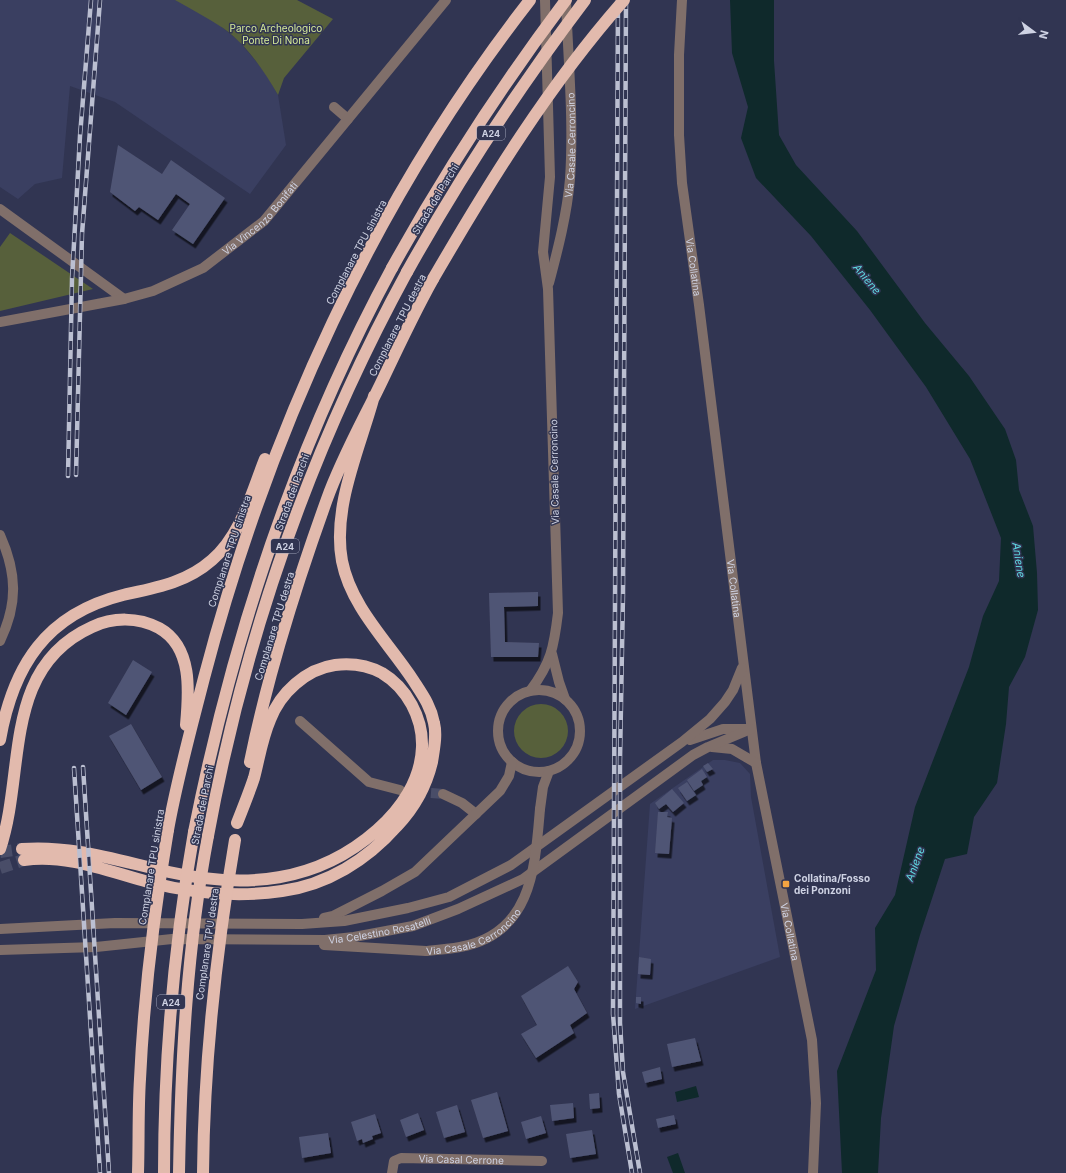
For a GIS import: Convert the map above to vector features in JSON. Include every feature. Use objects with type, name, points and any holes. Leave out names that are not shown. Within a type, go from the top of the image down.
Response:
[{"type":"highway","name":"Complanare TPU sinistra","points":[[138,1173],[139,1080],[144,1013],[153,926],[168,830],[181,766],[218,625],[238,558],[274,455],[295,404],[337,312],[367,256],[449,113],[504,34],[530,0]]},
{"type":"highway","name":"Strada dei Parchi","points":[[164,1173],[166,1063],[172,988],[180,919],[194,832],[221,707],[258,578],[270,543],[318,421],[353,343],[392,268],[435,192],[474,129],[523,57],[566,0]]},
{"type":"highway","name":"Strada dei Parchi","points":[[179,1173],[181,1068],[184,1013],[194,921],[208,836],[223,760],[243,679],[273,579],[300,501],[347,390],[407,272],[446,203],[492,131],[535,66],[585,0]]},
{"type":"highway","name":"Complanare TPU destra","points":[[203,1173],[207,1058],[211,1002],[237,823],[262,709],[280,643],[327,498],[354,436],[433,279],[512,149],[573,61],[624,0]]},
{"type":"highway","points":[[237,823],[254,779],[270,720],[283,697],[305,677],[324,667],[341,664],[357,665],[374,669],[384,674],[404,692],[416,713],[422,738],[419,766],[411,788],[395,812],[374,833],[350,852],[322,866],[302,873],[279,878],[226,880],[173,873],[75,850],[46,848],[23,855],[67,860],[157,884],[195,891],[246,894],[280,891],[318,882],[352,865],[376,847],[408,814],[419,798],[429,773],[434,746],[434,722],[431,710],[423,694],[371,623],[355,596],[345,572],[340,545],[343,501],[374,396]]},
{"type":"highway","points":[[0,740],[8,704],[19,675],[33,652],[53,630],[77,612],[91,605],[116,597],[165,586],[188,576],[207,564],[225,548],[238,526],[271,443],[295,404]]},
{"type":"highway","points":[[0,849],[9,815],[20,728],[30,693],[43,669],[59,650],[76,636],[94,626],[117,620],[141,622],[161,629],[179,648],[184,662],[188,695],[181,766]]},
{"type":"street","name":"Via Vincenzo Bonifati","points":[[0,322],[124,299],[153,291],[203,268],[254,231],[299,180],[446,0]]},
{"type":"street","name":"Via Casale Cerroncino","points":[[530,691],[544,672],[552,654],[558,612],[548,289],[543,252],[550,177],[546,0]]},
{"type":"street","name":"Via Casale Cerroncino","points":[[548,289],[563,224],[570,181],[571,150],[566,0]]},
{"type":"street","name":"Via Collatina","points":[[682,0],[679,59],[679,135],[682,182],[700,313],[756,763],[811,1030],[816,1098],[813,1173]]},
{"type":"street","points":[[334,107],[348,119]]},
{"type":"street","points":[[0,209],[124,299]]},
{"type":"street","points":[[0,535],[7,551],[14,578],[11,611],[0,641]]},
{"type":"street","name":"Via Casale Cerroncino","points":[[552,654],[565,699]]},
{"type":"street","name":"Via Celestino Rosatelli","points":[[0,929],[115,923],[302,924],[344,921],[408,908],[449,896],[511,865],[682,742],[710,719],[725,702],[735,686],[743,666]]},
{"type":"street","name":"Via Casale Cerroncino","points":[[260,940],[426,951],[461,947],[480,941],[496,933],[511,919],[526,895],[532,876],[542,787],[549,771],[566,761],[577,746],[580,733],[579,720],[574,708],[565,699],[554,692],[542,690],[530,691],[516,696],[506,707],[500,720],[498,736],[503,750],[512,762]]},
{"type":"street","points":[[300,721],[369,782],[400,790]]},
{"type":"street","name":"Via Celestino Rosatelli","points":[[682,742],[723,729],[751,729]]},
{"type":"street","name":"Via Celestino Rosatelli","points":[[0,950],[96,947],[172,939],[325,940],[354,937],[412,926],[458,909],[523,879],[666,774],[708,747],[751,729]]},
{"type":"street","points":[[708,747],[732,749],[756,763]]},
{"type":"street","points":[[302,924],[333,916],[416,872],[500,791],[509,776],[512,762],[523,768],[536,772],[549,771]]},
{"type":"street","points":[[443,794],[462,803],[476,814]]},
{"type":"street","name":"Via Casal Cerrone","points":[[392,1173],[393,1164],[397,1159],[401,1158],[542,1160]]},
{"type":"shaded area","points":[[0,0],[183,0],[206,14],[239,41],[265,72],[278,95],[286,145],[250,194],[115,102],[70,86],[62,178],[35,184],[18,199],[0,187]]},
{"type":"shaded area","points":[[713,760],[725,760],[740,763],[750,774],[751,797],[780,957],[635,1009],[650,804]]},
{"type":"green space","name":"Parco Archeologico Ponte Di Nona","points":[[175,0],[297,0],[333,19],[284,78],[278,95],[267,77],[240,42],[223,28]]},
{"type":"green space","points":[[10,233],[93,289],[0,311],[0,247]]},
{"type":"green space","points":[[536,704],[546,704],[556,708],[564,716],[568,726],[568,736],[564,746],[556,754],[546,758],[536,758],[526,754],[518,746],[514,736],[514,726],[518,716],[526,708]]},
{"type":"water","name":"Aniene","points":[[730,0],[774,0],[774,61],[779,135],[796,165],[857,231],[925,323],[969,376],[1005,429],[1016,460],[1019,490],[1033,526],[1037,573],[1038,610],[1025,657],[1009,687],[1006,724],[997,783],[974,817],[967,854],[945,859],[920,935],[894,1026],[881,1118],[878,1173],[842,1173],[837,1071],[876,970],[875,928],[895,895],[915,807],[969,667],[983,616],[999,581],[1001,538],[970,459],[926,387],[870,310],[811,236],[756,178],[741,138],[748,107],[732,53]]},
{"type":"water","points":[[696,1086],[699,1097],[677,1102],[675,1092]]},
{"type":"water","points":[[678,1153],[685,1173],[673,1173],[667,1157]]},
{"type":"building","points":[[118,145],[162,174],[171,160],[225,198],[193,244],[172,230],[190,204],[176,194],[158,220],[139,207],[135,211],[110,192]]},
{"type":"building","points":[[538,592],[538,606],[504,607],[505,642],[539,643],[538,657],[491,657],[489,593]]},
{"type":"building","points":[[133,660],[152,672],[126,715],[108,703]]},
{"type":"building","points":[[131,724],[162,777],[141,790],[109,736]]},
{"type":"building","points":[[708,763],[713,769],[707,772],[703,766]]},
{"type":"building","points":[[702,769],[707,777],[701,781],[703,785],[694,791],[687,780]]},
{"type":"building","points":[[687,782],[696,795],[687,801],[678,788]]},
{"type":"building","points":[[672,789],[684,803],[673,812],[666,804],[659,809],[655,803]]},
{"type":"building","points":[[658,812],[668,812],[667,817],[672,818],[669,854],[655,853]]},
{"type":"building","points":[[639,957],[651,959],[650,975],[638,974]]},
{"type":"building","points":[[568,966],[578,982],[574,989],[587,1013],[570,1025],[574,1033],[536,1058],[521,1034],[537,1025],[521,996]]},
{"type":"building","points":[[636,997],[641,997],[641,1004],[636,1003]]},
{"type":"building","points":[[695,1038],[701,1061],[672,1067],[667,1044]]},
{"type":"building","points":[[660,1067],[662,1079],[645,1083],[642,1072]]},
{"type":"building","points":[[497,1092],[508,1131],[483,1138],[471,1100]]},
{"type":"building","points":[[599,1093],[600,1108],[590,1109],[589,1094]]},
{"type":"building","points":[[573,1103],[574,1118],[552,1121],[550,1105]]},
{"type":"building","points":[[457,1105],[465,1132],[444,1138],[436,1112]]},
{"type":"building","points":[[418,1113],[424,1130],[406,1137],[400,1120]]},
{"type":"building","points":[[375,1114],[381,1133],[372,1136],[373,1139],[363,1143],[362,1139],[357,1141],[351,1122]]},
{"type":"building","points":[[674,1115],[676,1124],[658,1128],[656,1119]]},
{"type":"building","points":[[541,1116],[546,1133],[526,1139],[521,1122]]},
{"type":"building","points":[[592,1130],[596,1154],[570,1158],[566,1134]]},
{"type":"building","points":[[328,1133],[331,1153],[302,1158],[299,1137]]},
{"type":"tunnel","points":[[416,792],[443,794]]},
{"type":"tunnel","points":[[0,852],[22,849]]},
{"type":"tunnel","points":[[0,868],[24,860]]},
{"type":"railway","points":[[68,476],[72,279],[80,136],[91,0]]},
{"type":"railway","points":[[76,475],[82,234],[100,0]]},
{"type":"railway","points":[[618,0],[613,1014],[619,1094],[632,1173]]},
{"type":"railway","points":[[626,0],[623,594],[620,761],[620,1023],[623,1072],[640,1173]]},
{"type":"railway","points":[[83,767],[109,1173]]},
{"type":"railway","points":[[74,768],[100,1173]]},
{"type":"place","name":"Collatina/Fosso dei Ponzoni","points":[[786,884]]}]
